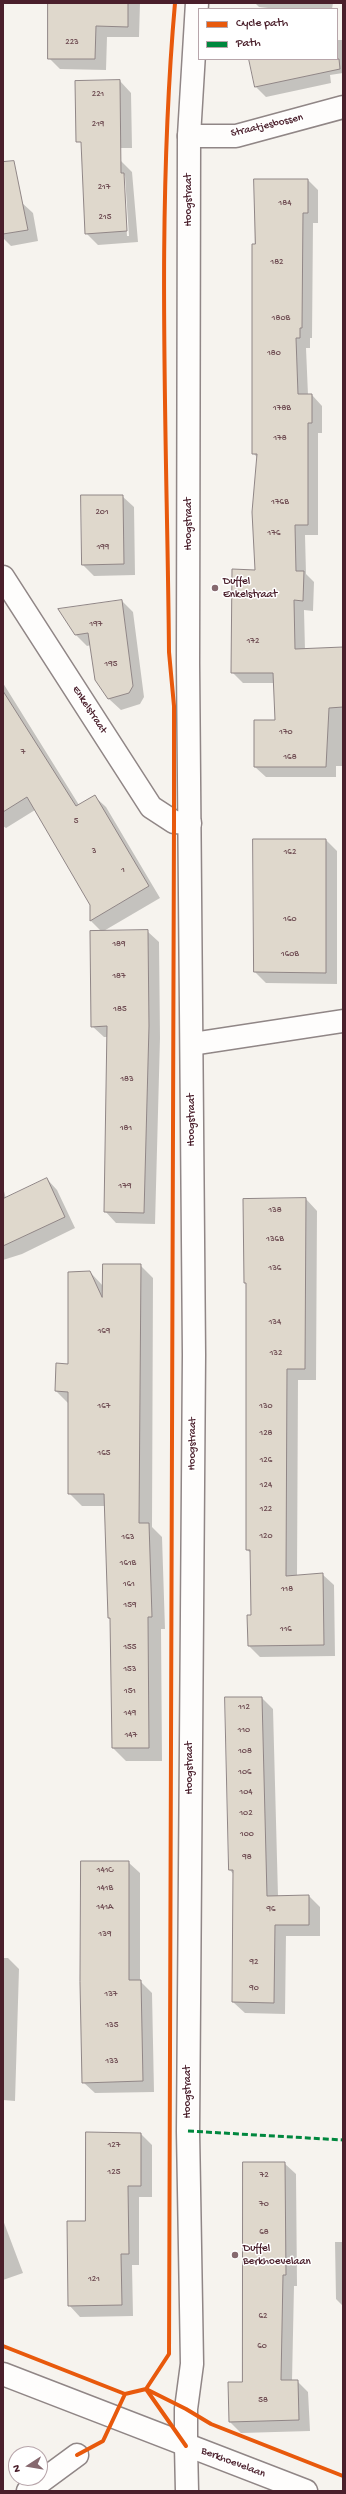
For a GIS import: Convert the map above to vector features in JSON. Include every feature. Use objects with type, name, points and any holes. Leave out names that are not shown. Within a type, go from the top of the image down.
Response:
[{"type":"street","name":"Hoogstraat","points":[[187,2491],[186,2409],[192,2364],[188,2123],[194,1355],[190,823],[189,136],[196,3]]},
{"type":"street","name":"Straatjesbossen","points":[[189,136],[236,136],[343,107]]},
{"type":"street","name":"Enkelstraat","points":[[3,577],[151,807],[174,822],[190,823]]},
{"type":"street","points":[[192,1044],[343,1021]]},
{"type":"street","name":"Berkhoevelaan","points":[[3,2374],[186,2446],[306,2491]]},
{"type":"street","points":[[28,2491],[77,2454]]},
{"type":"building","points":[[48,3],[128,3],[128,27],[96,26],[95,59],[48,59]]},
{"type":"building","points":[[339,59],[340,69],[255,87],[249,60]]},
{"type":"building","points":[[120,80],[121,173],[124,173],[127,231],[85,234],[81,142],[76,142],[75,81]]},
{"type":"building","points":[[14,161],[28,230],[3,234],[3,162]]},
{"type":"building","points":[[254,179],[308,179],[308,213],[303,213],[302,328],[300,328],[300,338],[296,338],[298,394],[312,394],[312,423],[308,423],[308,525],[295,525],[296,571],[304,571],[303,601],[294,600],[295,649],[343,647],[343,707],[329,708],[326,767],[254,767],[254,720],[275,720],[273,673],[231,673],[232,569],[255,570],[252,512],[257,454],[252,454],[252,244],[255,244]]},
{"type":"building","points":[[81,495],[123,495],[124,564],[82,565]]},
{"type":"building","points":[[122,600],[133,686],[129,693],[108,699],[95,680],[88,633],[75,635],[58,609]]},
{"type":"building","points":[[3,691],[76,806],[95,795],[149,886],[90,921],[90,905],[27,797],[3,812]]},
{"type":"building","points":[[253,839],[326,839],[326,973],[254,972]]},
{"type":"building","points":[[148,930],[149,1026],[144,1213],[104,1212],[107,1026],[91,1027],[90,931]]},
{"type":"building","points":[[47,1178],[65,1217],[3,1246],[3,1199]]},
{"type":"building","points":[[306,1198],[305,1369],[287,1369],[286,1576],[323,1573],[324,1645],[248,1646],[247,1615],[251,1615],[250,1550],[246,1550],[246,1283],[244,1283],[243,1199]]},
{"type":"building","points":[[103,1264],[141,1264],[139,1523],[149,1523],[152,1617],[148,1617],[149,1748],[112,1748],[110,1618],[108,1618],[104,1494],[68,1494],[68,1392],[55,1391],[56,1363],[68,1364],[68,1272],[90,1271],[102,1297]]},
{"type":"building","points":[[225,1697],[262,1697],[267,1896],[309,1895],[309,1925],[275,1925],[274,2003],[232,2002],[233,1870],[229,1870]]},
{"type":"building","points":[[81,1861],[129,1861],[129,1980],[141,1980],[143,2081],[82,2083],[80,1982]]},
{"type":"building","points":[[86,2132],[141,2133],[141,2186],[128,2186],[129,2254],[121,2254],[122,2305],[68,2306],[67,2221],[85,2221]]},
{"type":"building","points":[[243,2162],[285,2162],[286,2275],[283,2275],[281,2380],[298,2380],[299,2420],[229,2422],[228,2382],[242,2382]]},
{"type":"marked path","points":[[188,2131],[343,2140]]},
{"type":"cycle path","points":[[175,3],[169,84],[164,246],[169,652],[174,706],[169,2354],[146,2389],[186,2446]]},
{"type":"cycle path","points":[[3,2346],[125,2394],[146,2389],[186,2409],[211,2424],[343,2476]]},
{"type":"cycle path","points":[[77,2455],[103,2441],[125,2394]]},
{"type":"place","name":"Duffel Enkelstraat","points":[[215,588]]},
{"type":"place","name":"Duffel Berkhoevelaan","points":[[235,2255]]}]
